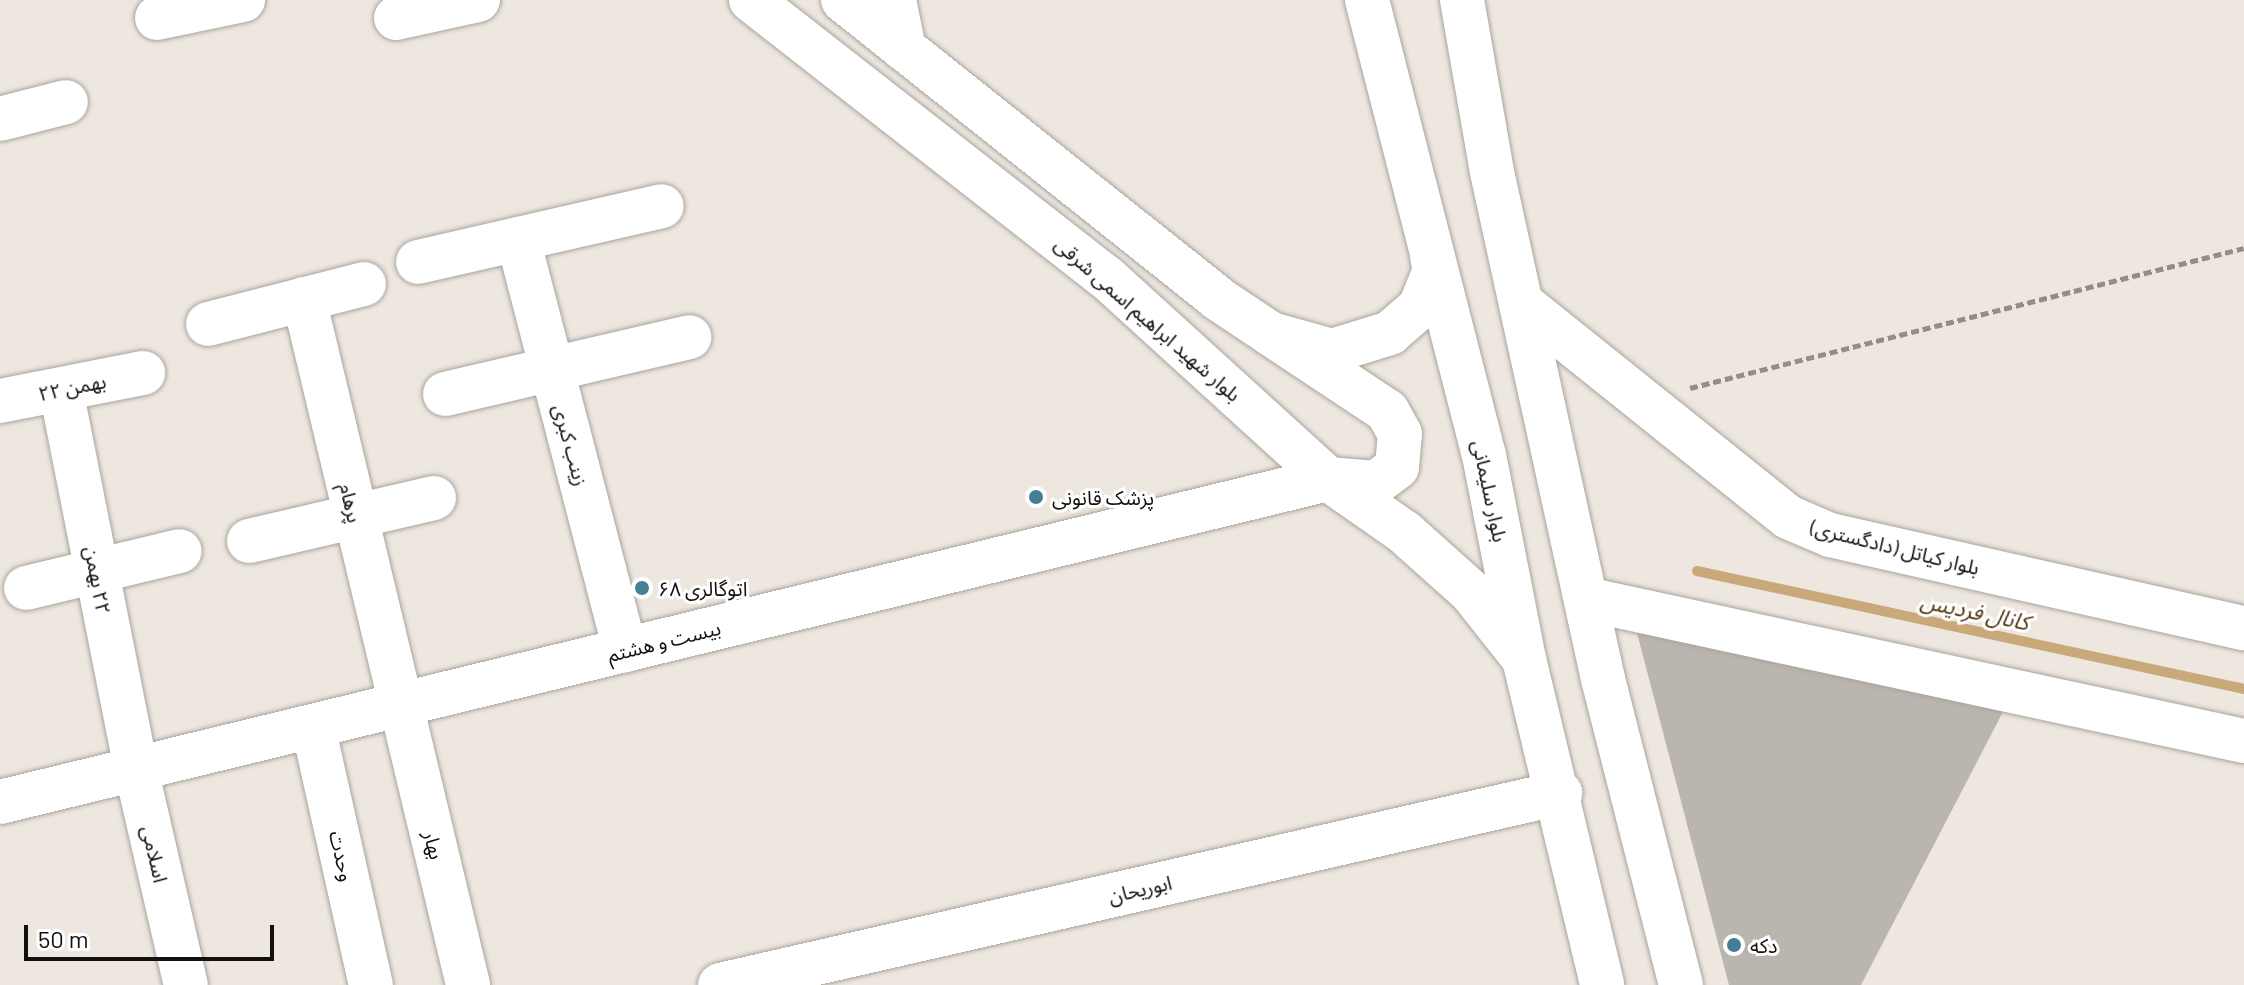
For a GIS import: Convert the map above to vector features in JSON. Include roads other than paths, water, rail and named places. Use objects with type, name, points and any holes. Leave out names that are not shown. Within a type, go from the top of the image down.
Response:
[{"type":"main road","points":[[396,18],[478,0]]},
{"type":"main road","name":"بلوار شهید ابراهیم اسمی شرقی","points":[[751,0],[1106,277],[1328,479],[1404,532],[1471,592],[1524,659]]},
{"type":"main road","points":[[843,0],[1217,298],[1271,334],[1332,351],[1390,333],[1420,307],[1435,270],[1426,223]]},
{"type":"main road","points":[[894,0],[904,49]]},
{"type":"main road","name":"بلوار سلیمانی","points":[[1367,0],[1484,455],[1524,659],[1560,793],[1602,985]]},
{"type":"main road","points":[[1462,0],[1521,303],[1586,599],[1681,985]]},
{"type":"main road","points":[[157,18],[235,1]]},
{"type":"main road","points":[[0,119],[66,102]]},
{"type":"main road","points":[[418,262],[662,206]]},
{"type":"main road","name":"زینب کبری","points":[[518,239],[625,650]]},
{"type":"main road","points":[[208,324],[364,284]]},
{"type":"main road","name":"پرهام","points":[[304,299],[399,706]]},
{"type":"main road","name":"بلوار کیاتل (دادگستری)","points":[[1521,303],[1788,517],[1830,535],[2244,628]]},
{"type":"main road","name":"بیست و هشتم","points":[[0,802],[1328,479],[1376,483],[1397,467],[1400,434],[1387,411],[1271,334]]},
{"type":"main road","points":[[445,394],[689,337]]},
{"type":"main road","name":"۲۲ بهمن","points":[[0,401],[143,373]]},
{"type":"main road","name":"٢٢ بهمن","points":[[61,390],[136,769]]},
{"type":"main road","points":[[249,541],[434,498]]},
{"type":"main road","points":[[26,588],[180,551]]},
{"type":"main road","points":[[1586,599],[2244,741]]},
{"type":"main road","name":"بهار","points":[[399,706],[468,985]]},
{"type":"main road","name":"وحدت","points":[[313,726],[371,985]]},
{"type":"main road","name":"اسلامی","points":[[136,769],[186,985]]},
{"type":"main road","name":"ابوریحان","points":[[720,985],[1560,793]]},
{"type":"waterway","name":"کانال فردیس","points":[[1697,571],[2244,689]]},
{"type":"place","name":"پزشک قانونی","points":[[1036,497]]},
{"type":"place","name":"اتوگالری ۶۸","points":[[642,588]]},
{"type":"place","name":"دکه","points":[[1734,945]]}]
